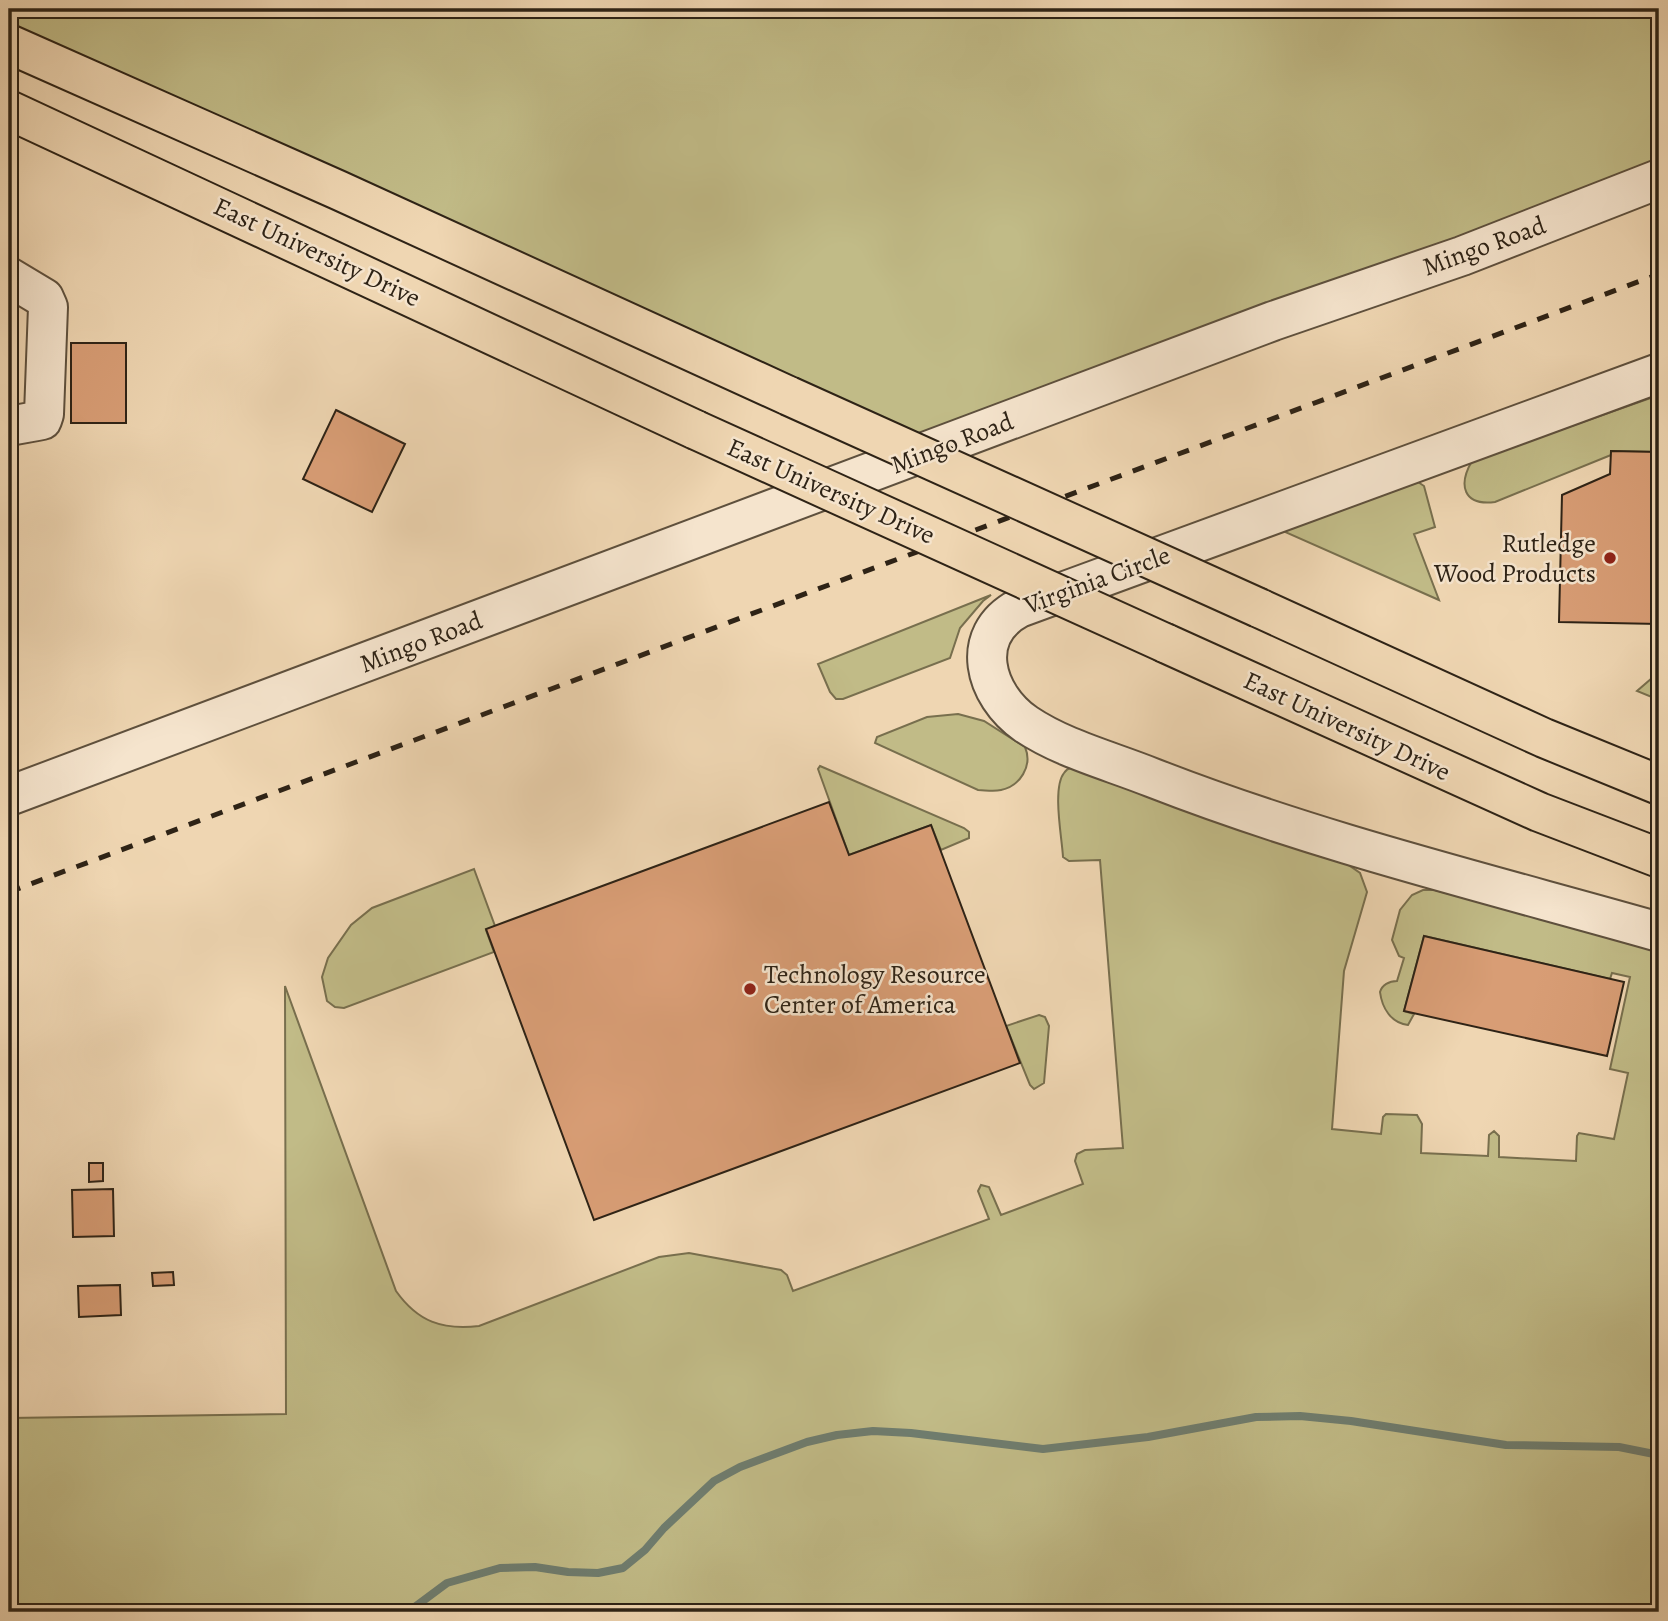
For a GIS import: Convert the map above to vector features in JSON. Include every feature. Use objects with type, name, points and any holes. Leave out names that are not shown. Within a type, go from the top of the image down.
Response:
[{"type":"main road","points":[[9,44],[350,195],[1544,737],[1659,785]]},
{"type":"main road","name":"East University Drive","points":[[9,110],[696,430],[1164,643],[1502,796],[1659,858]]},
{"type":"street","name":"Mingo Road","points":[[9,796],[1273,321],[1462,256],[1659,179]]},
{"type":"street","points":[[9,277],[44,298],[48,307],[44,414],[42,420],[9,426]]},
{"type":"street","name":"Virginia Circle","points":[[1659,373],[1020,608],[999,622],[991,634],[987,656],[991,678],[1006,705],[1026,723],[1058,741],[1217,803],[1294,828],[1659,932]]},
{"type":"shaded area","points":[[9,9],[1659,9],[1659,179],[918,456],[9,44]]},
{"type":"shaded area","points":[[1659,395],[1659,452],[1611,451],[1611,455],[1495,502],[1476,501],[1466,492],[1465,478],[1472,461]]},
{"type":"shaded area","points":[[1418,482],[1424,486],[1435,527],[1414,534],[1439,600],[1276,528]]},
{"type":"shaded area","points":[[991,595],[960,628],[950,658],[843,699],[836,699],[830,692],[818,664]]},
{"type":"shaded area","points":[[1659,672],[1659,700],[1637,691]]},
{"type":"shaded area","points":[[958,714],[984,721],[1025,747],[1026,768],[1019,780],[998,791],[978,790],[875,743],[877,737],[927,717]]},
{"type":"shaded area","points":[[820,766],[964,828],[969,832],[969,838],[941,850],[931,825],[849,855],[818,769]]},
{"type":"shaded area","points":[[1079,767],[1347,864],[1360,873],[1367,892],[1344,971],[1332,1129],[1381,1134],[1383,1117],[1386,1114],[1417,1115],[1422,1124],[1421,1153],[1488,1156],[1489,1135],[1494,1131],[1499,1136],[1499,1157],[1576,1161],[1579,1133],[1614,1139],[1628,1073],[1610,1069],[1630,977],[1612,973],[1610,979],[1424,936],[1404,1011],[1414,1014],[1408,1025],[1402,1024],[1388,1014],[1380,992],[1386,984],[1397,981],[1404,958],[1399,956],[1392,940],[1400,910],[1412,895],[1423,890],[1435,890],[1659,950],[1659,1582],[1654,1582],[1653,1612],[9,1612],[9,1418],[286,1414],[285,986],[396,1291],[404,1302],[422,1317],[442,1325],[479,1326],[659,1257],[689,1253],[781,1270],[787,1275],[793,1291],[989,1219],[978,1191],[981,1185],[989,1187],[1001,1215],[1083,1184],[1075,1161],[1077,1154],[1085,1150],[1123,1148],[1100,860],[1069,861],[1063,857],[1059,814],[1060,780],[1066,771]]},
{"type":"shaded area","points":[[474,869],[495,926],[486,930],[494,952],[344,1008],[335,1007],[327,1001],[322,977],[328,958],[351,925],[372,908]]},
{"type":"shaded area","points":[[1039,1015],[1045,1017],[1049,1026],[1044,1083],[1034,1089],[1006,1026]]},
{"type":"building","points":[[71,343],[126,343],[126,423],[71,423]]},
{"type":"building","points":[[336,410],[405,444],[372,512],[303,479]]},
{"type":"building","name":"Rutledge Wood Products","points":[[1611,451],[1659,452],[1659,624],[1559,622],[1562,495],[1610,474]]},
{"type":"building","name":"Technology Resource Center of America","points":[[829,802],[849,855],[931,825],[1020,1063],[594,1220],[486,929]]},
{"type":"building","points":[[1424,936],[1624,982],[1607,1056],[1404,1011]]},
{"type":"building","points":[[89,1163],[103,1163],[103,1181],[89,1182]]},
{"type":"building","points":[[113,1189],[114,1236],[73,1237],[72,1190]]},
{"type":"building","points":[[173,1272],[174,1285],[153,1286],[152,1273]]},
{"type":"building","points":[[120,1285],[121,1315],[79,1317],[78,1286]]},
{"type":"waterway","points":[[408,1612],[447,1583],[500,1568],[535,1567],[598,1573],[623,1568],[645,1550],[664,1528],[714,1481],[740,1467],[807,1442],[837,1435],[873,1431],[911,1433],[1043,1449],[1148,1437],[1256,1417],[1300,1416],[1351,1421],[1506,1445],[1619,1447],[1659,1455]]},
{"type":"railway","points":[[9,892],[1659,274]]},
{"type":"place","name":"Rutledge Wood Products","points":[[1610,558]]},
{"type":"place","name":"Technology Resource Center of America","points":[[750,989]]}]
